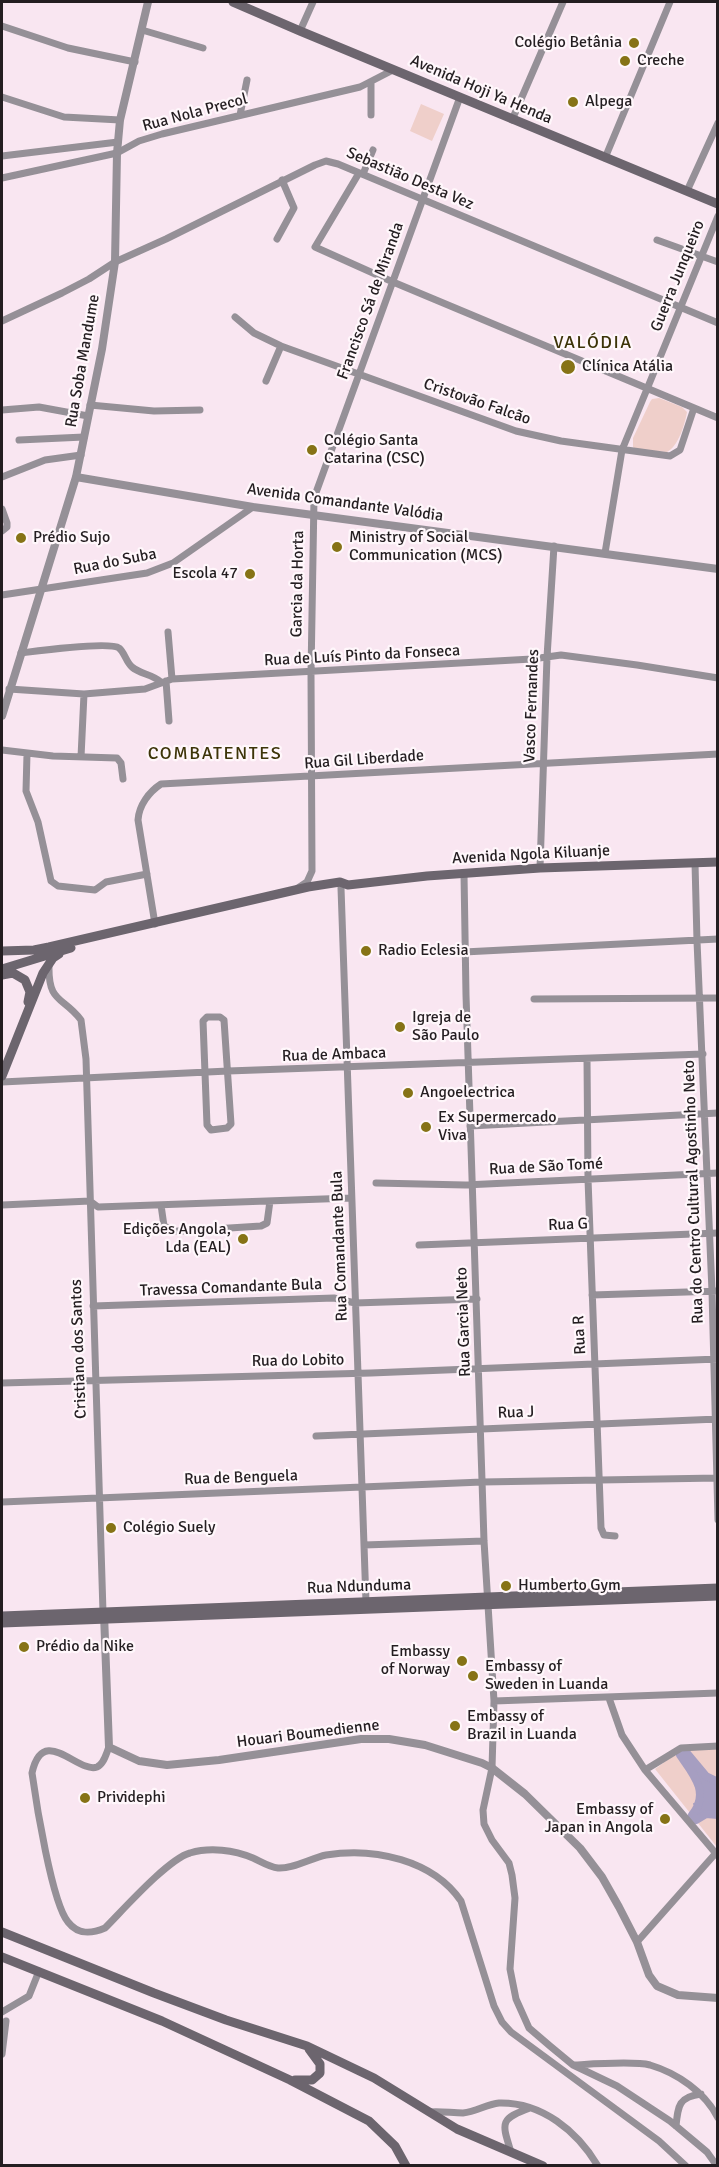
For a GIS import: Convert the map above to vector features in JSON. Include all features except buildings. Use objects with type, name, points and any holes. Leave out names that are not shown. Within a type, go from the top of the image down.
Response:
[{"type":"main road","name":"Avenida Hoji Ya Henda","points":[[233,2],[717,204]]},
{"type":"main road","name":"Avenida Ngola Kiluanje","points":[[2,969],[66,949],[307,892],[344,886],[427,876],[540,868],[717,862]]},
{"type":"main road","name":"Avenida Ngola Kiluanje","points":[[2,951],[34,950],[308,887],[340,882],[344,886]]},
{"type":"main road","points":[[2,1077],[27,1010],[49,962],[66,949]]},
{"type":"main road","points":[[2,975],[13,973],[25,980],[30,992],[27,1010]]},
{"type":"main road","name":"Rua Ndunduma","points":[[2,1616],[104,1615],[488,1601],[717,1588]]},
{"type":"main road","name":"Rua Ndunduma","points":[[2,1623],[104,1615],[366,1602],[717,1596]]},
{"type":"main road","points":[[2,1932],[143,1989],[226,2020],[307,2046],[374,2078],[457,2129],[543,2166]]},
{"type":"main road","points":[[2,1957],[162,2020],[290,2080],[369,2121],[395,2146],[406,2166]]},
{"type":"main road","points":[[290,2080],[306,2081],[317,2077],[320,2073],[320,2064],[307,2046]]},
{"type":"street","name":"Rua Soba Mandume","points":[[2,716],[81,455],[102,349],[115,262],[117,153],[120,120],[148,2]]},
{"type":"street","points":[[300,31],[313,2]]},
{"type":"street","points":[[512,120],[563,2]]},
{"type":"street","points":[[605,158],[670,2]]},
{"type":"street","points":[[2,26],[68,48],[135,62]]},
{"type":"street","points":[[142,30],[203,48]]},
{"type":"street","name":"Rua Nola Precol","points":[[2,178],[117,153],[140,141],[162,134],[371,82],[393,70]]},
{"type":"street","points":[[240,115],[247,80]]},
{"type":"street","points":[[371,82],[371,115]]},
{"type":"street","name":"Francisco Sá de Miranda","points":[[312,514],[314,498],[460,97]]},
{"type":"street","points":[[2,98],[64,117],[120,120]]},
{"type":"street","points":[[687,191],[717,123]]},
{"type":"street","points":[[2,156],[118,142]]},
{"type":"street","points":[[373,150],[361,174],[315,248],[717,418]]},
{"type":"street","name":"Sebastião Desta Vez","points":[[2,321],[71,289],[115,262],[206,220],[282,180],[326,161],[717,323]]},
{"type":"street","points":[[277,239],[294,208],[282,180]]},
{"type":"street","name":"Guerra Junqueiro","points":[[605,553],[622,450],[717,216]]},
{"type":"street","points":[[657,240],[717,262]]},
{"type":"street","name":"Cristovão Falcão","points":[[235,317],[254,333],[281,346],[516,431],[540,437],[666,457],[674,455],[683,444],[694,408]]},
{"type":"street","points":[[266,381],[281,346]]},
{"type":"street","points":[[90,405],[154,411],[200,410]]},
{"type":"street","points":[[2,410],[39,407],[88,416]]},
{"type":"street","points":[[19,440],[84,437]]},
{"type":"street","points":[[2,477],[45,460],[81,455]]},
{"type":"street","name":"Avenida Comandante Valódia","points":[[76,477],[253,507],[717,569]]},
{"type":"street","name":"Rua do Suba","points":[[2,595],[147,573],[162,568],[253,507]]},
{"type":"street","points":[[2,509],[7,523],[7,527],[2,531]]},
{"type":"street","name":"Garcia da Horta","points":[[288,893],[307,882],[312,871],[310,673],[312,514]]},
{"type":"street","name":"Vasco Fernandes","points":[[540,868],[547,657],[554,546]]},
{"type":"street","points":[[168,632],[166,681],[169,721]]},
{"type":"street","points":[[21,653],[101,645],[115,646],[123,652],[132,668],[166,681]]},
{"type":"street","name":"Rua de Luís Pinto da Fonseca","points":[[9,689],[84,694],[145,689],[166,681],[561,655],[717,678]]},
{"type":"street","points":[[81,757],[84,694]]},
{"type":"street","points":[[2,750],[27,754],[120,759],[123,779]]},
{"type":"street","points":[[27,754],[26,791],[38,822],[51,881],[58,886],[95,890],[105,882],[147,874]]},
{"type":"street","name":"Rua Gil Liberdade","points":[[155,924],[139,812],[149,795],[161,784],[717,754]]},
{"type":"street","name":"Rua do Centro Cultural Agostinho Neto","points":[[695,863],[706,1174],[714,1233],[717,1520]]},
{"type":"street","name":"Rua Garcia Neto","points":[[464,874],[464,952],[474,1184],[484,1541],[494,1701],[492,1768],[483,1810],[484,1824],[492,1840],[509,1863],[512,1875],[515,1898],[510,1969],[516,1999],[530,2028],[573,2065],[617,2086],[676,2126],[707,2152],[717,2166]]},
{"type":"street","name":"Rua Comandante Bula","points":[[344,886],[347,1068],[366,1602]]},
{"type":"street","points":[[464,952],[717,939]]},
{"type":"street","name":"Cristiano dos Santos","points":[[49,962],[49,981],[54,993],[60,1002],[77,1015],[83,1025],[87,1077],[109,1747]]},
{"type":"street","points":[[534,999],[717,998]]},
{"type":"street","points":[[207,1017],[220,1017],[224,1020],[228,1071],[231,1124],[227,1128],[211,1130],[207,1125],[204,1072],[203,1021],[207,1017]]},
{"type":"street","name":"Rua de Ambaca","points":[[2,1082],[228,1071],[703,1054]]},
{"type":"street","name":"Rua R","points":[[586,1059],[598,1479],[601,1528],[604,1535],[615,1536]]},
{"type":"street","points":[[470,1126],[717,1113]]},
{"type":"street","name":"Rua de São Tomé","points":[[376,1183],[474,1184],[717,1173]]},
{"type":"street","points":[[2,1205],[90,1201],[98,1207],[351,1198]]},
{"type":"street","points":[[161,1204],[164,1226],[168,1229],[182,1231],[261,1226],[267,1223],[270,1201]]},
{"type":"street","name":"Rua G","points":[[419,1245],[714,1233]]},
{"type":"street","points":[[591,1295],[715,1291]]},
{"type":"street","name":"Travessa Comandante Bula","points":[[93,1306],[334,1298],[355,1302],[477,1299]]},
{"type":"street","name":"Rua do Lobito","points":[[2,1383],[358,1374],[716,1359]]},
{"type":"street","name":"Rua J","points":[[316,1437],[360,1433],[716,1419]]},
{"type":"street","name":"Rua de Benguela","points":[[2,1502],[482,1482],[717,1478]]},
{"type":"street","points":[[364,1545],[484,1541]]},
{"type":"street","points":[[494,1701],[717,1693]]},
{"type":"street","points":[[609,1698],[622,1735],[645,1770],[716,1855],[637,1942]]},
{"type":"street","name":"Houari Boumedienne","points":[[109,1747],[139,1761],[167,1765],[219,1760],[361,1739],[389,1739],[425,1745],[461,1755],[492,1768],[540,1808],[580,1848],[602,1877],[637,1942],[649,1975],[657,1986],[678,1995],[717,1998]]},
{"type":"street","points":[[645,1770],[681,1748],[717,1746]]},
{"type":"street","points":[[109,1747],[99,1766],[93,1768],[58,1752],[40,1754],[32,1773],[54,1887],[63,1915],[73,1928],[86,1933],[105,1928],[174,1861],[191,1852],[240,1853],[279,1868],[312,1858],[349,1852],[378,1855],[414,1863],[439,1876],[461,1901],[494,2006],[502,2022],[511,2032],[659,2141],[686,2166]]},
{"type":"street","points":[[2,2012],[29,1996],[39,1971]]},
{"type":"street","points":[[2,2054],[6,2020]]},
{"type":"street","points":[[573,2065],[649,2064],[679,2079],[701,2094],[717,2118]]},
{"type":"street","points":[[676,2126],[683,2100],[701,2094]]},
{"type":"street","points":[[428,2112],[464,2113],[496,2103],[530,2108],[552,2117],[570,2130],[598,2166]]},
{"type":"street","points":[[512,2152],[505,2129],[506,2122],[509,2116],[530,2108]]},
{"type":"shaded area","points":[[421,104],[444,114],[432,141],[410,131]]},
{"type":"shaded area","points":[[659,398],[682,407],[687,412],[680,435],[667,452],[636,450],[633,447],[633,438],[650,402],[652,399]]},
{"type":"shaded area","points":[[688,1749],[717,1749],[717,1847],[655,1769]]},
{"type":"shaded area","points":[[686,1752],[706,1776],[717,1782],[717,1815],[706,1814],[696,1820],[692,1815],[700,1799],[700,1792],[695,1777],[680,1755]]},
{"type":"waterway","points":[[718,1782],[706,1776],[686,1752],[680,1755],[695,1777],[700,1792],[700,1799],[692,1815],[696,1820],[706,1814],[718,1815]]},
{"type":"waterway","points":[[694,1804],[703,1801]]},
{"type":"place","name":"Colégio Betânia","points":[[634,43]]},
{"type":"place","name":"Creche","points":[[625,61]]},
{"type":"place","name":"Alpega","points":[[573,102]]},
{"type":"place","name":"Clínica Atália","points":[[568,367]]},
{"type":"place","name":"Colégio Santa Catarina (CSC)","points":[[312,450]]},
{"type":"place","name":"Prédio Sujo","points":[[21,538]]},
{"type":"place","name":"Ministry of Social Communication (MCS)","points":[[337,547]]},
{"type":"place","name":"Escola 47","points":[[250,574]]},
{"type":"place","name":"Radio Eclesia","points":[[366,951]]},
{"type":"place","name":"Igreja de São Paulo","points":[[400,1027]]},
{"type":"place","name":"Angoelectrica","points":[[408,1093]]},
{"type":"place","name":"Ex Supermercado Viva","points":[[426,1127]]},
{"type":"place","name":"Edições Angola, Lda (EAL)","points":[[243,1239]]},
{"type":"place","name":"Colégio Suely","points":[[111,1528]]},
{"type":"place","name":"Humberto Gym","points":[[506,1586]]},
{"type":"place","name":"Prédio da Nike","points":[[24,1647]]},
{"type":"place","name":"Embassy of Norway","points":[[462,1661]]},
{"type":"place","name":"Embassy of Sweden in Luanda","points":[[473,1676]]},
{"type":"place","name":"Embassy of Brazil in Luanda","points":[[455,1726]]},
{"type":"place","name":"Prividephi","points":[[85,1798]]},
{"type":"place","name":"Embassy of Japan in Angola","points":[[665,1819]]},
{"type":"district","name":"VALÓDIA","points":[[593,343]]},
{"type":"district","name":"COMBATENTES","points":[[215,754]]}]
